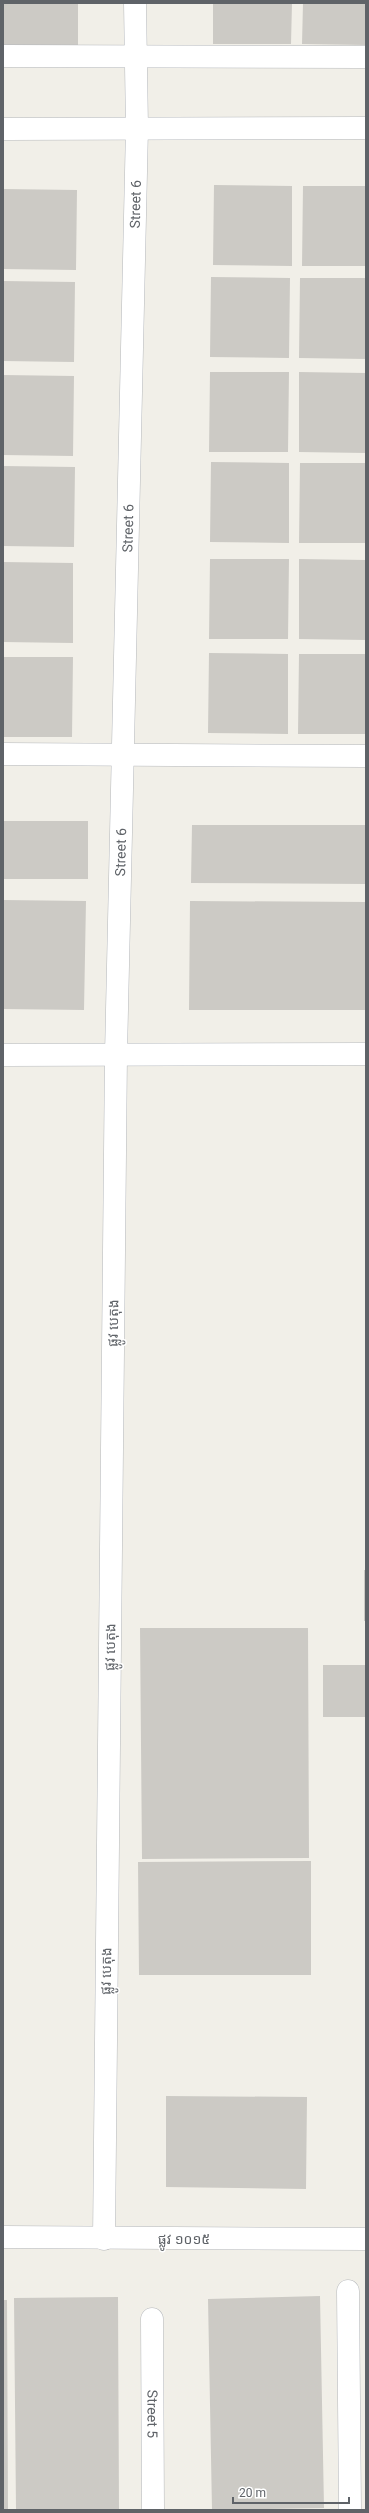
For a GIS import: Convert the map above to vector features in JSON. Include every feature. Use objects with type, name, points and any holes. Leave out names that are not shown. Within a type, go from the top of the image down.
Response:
[{"type":"street","name":"Street 6","points":[[116,1054],[121,754],[137,128],[134,56],[135,3]]},
{"type":"street","points":[[3,56],[366,57]]},
{"type":"street","points":[[3,129],[366,128]]},
{"type":"street","points":[[3,754],[366,756]]},
{"type":"street","name":"ផ្លូវ បេតុង","points":[[104,2239],[116,1054]]},
{"type":"street","points":[[3,1055],[366,1054]]},
{"type":"street","name":"ផ្លូវ ១០១៥","points":[[3,2237],[104,2239],[366,2239]]},
{"type":"street","points":[[348,2291],[350,2510]]},
{"type":"street","name":"Street 5","points":[[152,2319],[153,2510]]},
{"type":"building","points":[[3,3],[78,3],[78,48],[3,48]]},
{"type":"building","points":[[213,3],[292,3],[291,44],[213,44]]},
{"type":"building","points":[[303,3],[366,3],[366,45],[302,44]]},
{"type":"building","points":[[214,185],[292,186],[292,266],[213,265]]},
{"type":"building","points":[[303,186],[366,186],[366,266],[302,266]]},
{"type":"building","points":[[3,189],[77,190],[76,270],[3,269]]},
{"type":"building","points":[[211,277],[290,278],[289,358],[210,357]]},
{"type":"building","points":[[300,278],[366,278],[366,359],[299,358]]},
{"type":"building","points":[[3,281],[75,282],[74,362],[3,361]]},
{"type":"building","points":[[210,372],[289,372],[288,452],[209,452]]},
{"type":"building","points":[[299,372],[366,373],[366,453],[299,452]]},
{"type":"building","points":[[3,375],[74,376],[73,456],[3,455]]},
{"type":"building","points":[[211,462],[289,463],[289,543],[210,542]]},
{"type":"building","points":[[300,463],[366,463],[366,543],[299,543]]},
{"type":"building","points":[[3,466],[75,467],[74,547],[3,546]]},
{"type":"building","points":[[210,559],[289,559],[288,639],[209,639]]},
{"type":"building","points":[[299,559],[366,560],[366,640],[299,639]]},
{"type":"building","points":[[3,562],[73,563],[73,643],[3,642]]},
{"type":"building","points":[[209,653],[288,654],[288,734],[208,733]]},
{"type":"building","points":[[299,654],[366,654],[366,734],[298,734]]},
{"type":"building","points":[[3,657],[73,657],[72,737],[3,737]]},
{"type":"building","points":[[3,821],[88,821],[88,879],[3,879]]},
{"type":"building","points":[[192,825],[366,825],[366,884],[191,883]]},
{"type":"building","points":[[3,900],[86,901],[84,1010],[3,1009]]},
{"type":"building","points":[[190,901],[366,902],[366,1010],[189,1010]]},
{"type":"building","points":[[364,1570],[366,1570],[366,1621],[364,1621]]},
{"type":"building","points":[[140,1628],[308,1628],[309,1858],[142,1859]]},
{"type":"building","points":[[323,1665],[366,1665],[366,1717],[323,1717]]},
{"type":"building","points":[[311,1861],[311,1975],[139,1975],[138,1862]]},
{"type":"building","points":[[166,2096],[307,2097],[306,2189],[166,2187]]},
{"type":"building","points":[[320,2296],[324,2508],[212,2510],[208,2299]]},
{"type":"building","points":[[118,2297],[119,2510],[16,2510],[14,2298]]},
{"type":"building","points":[[3,2300],[7,2300],[8,2510],[3,2510]]}]
